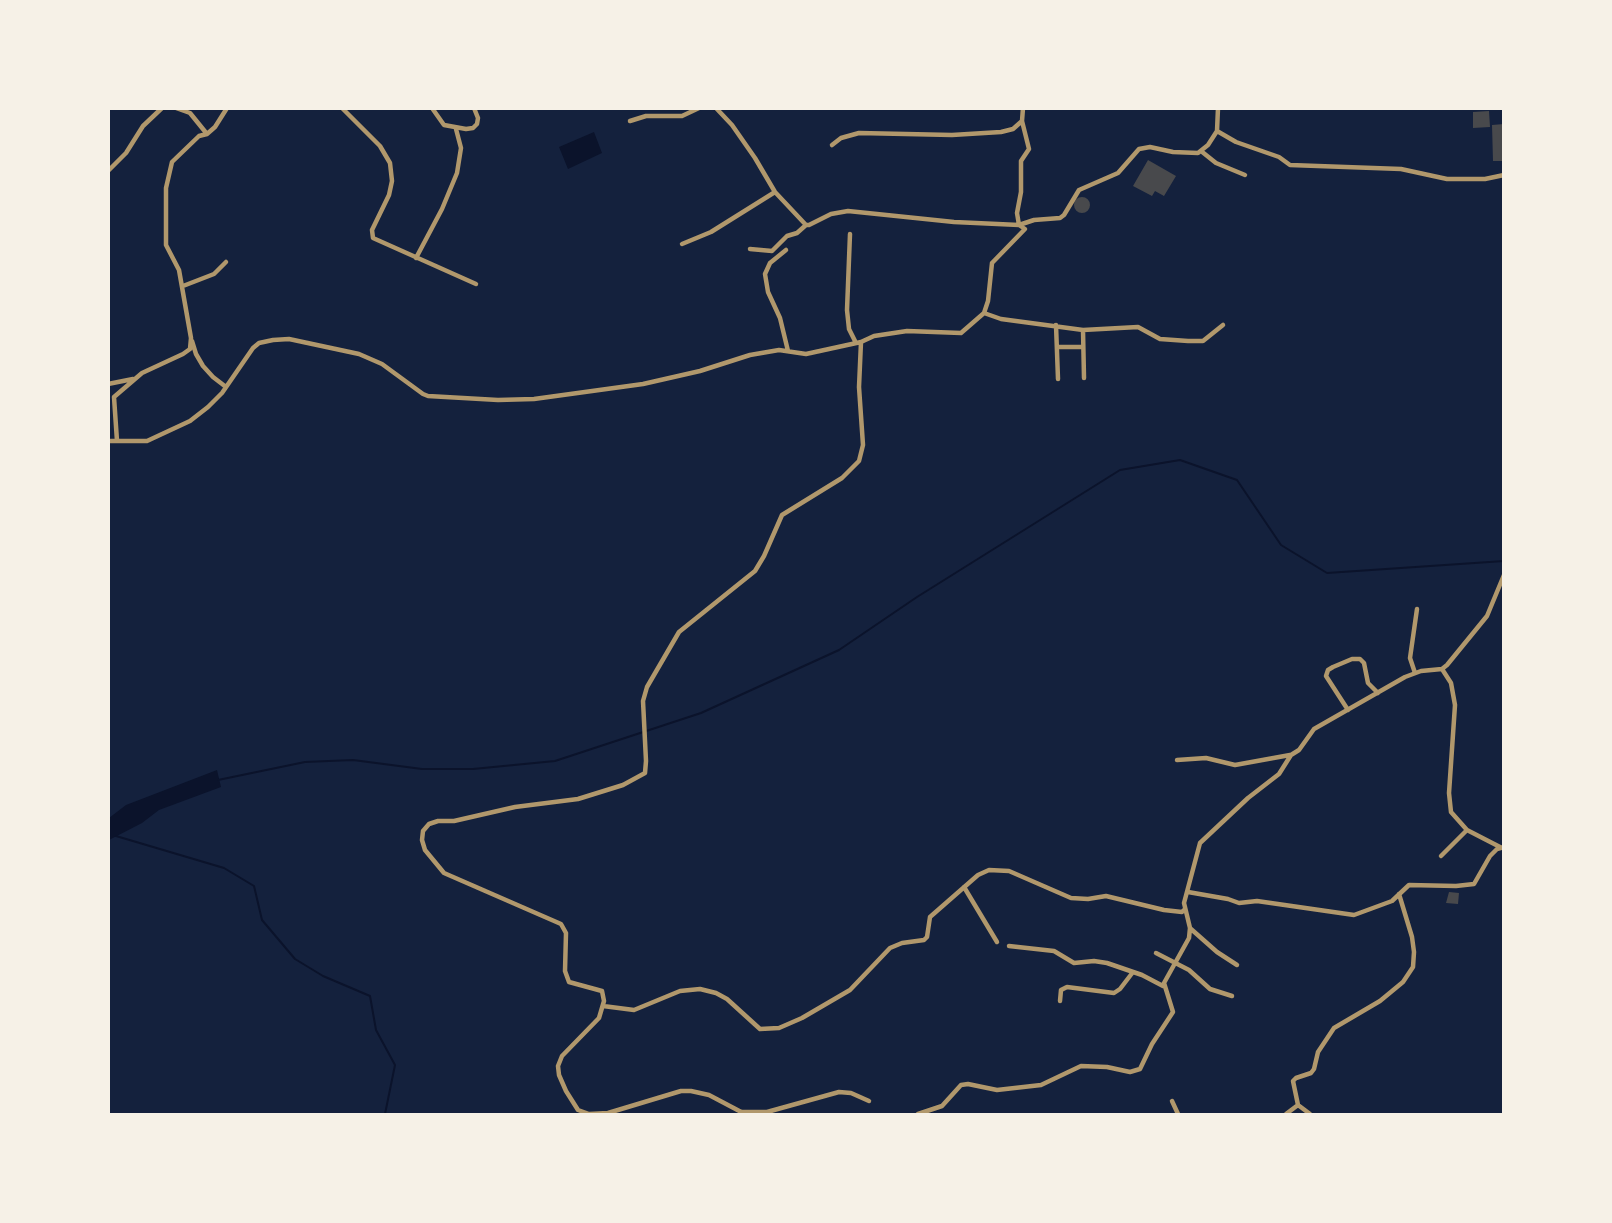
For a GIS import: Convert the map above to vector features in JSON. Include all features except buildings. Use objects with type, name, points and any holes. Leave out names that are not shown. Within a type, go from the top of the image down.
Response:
[{"type":"street","points":[[108,171],[126,153],[143,126],[162,108]]},
{"type":"street","points":[[176,108],[190,113],[207,134]]},
{"type":"street","points":[[226,387],[204,366],[196,354],[191,338],[179,270],[166,245],[166,188],[173,162],[199,136],[207,134],[228,108]]},
{"type":"street","points":[[342,108],[380,146],[390,163],[390,195],[372,230],[373,239],[476,284]]},
{"type":"street","points":[[432,108],[441,123],[456,129],[470,129],[477,124],[478,117],[474,108]]},
{"type":"street","points":[[630,121],[646,117],[682,116],[699,108]]},
{"type":"street","points":[[716,108],[732,125],[775,192],[806,225]]},
{"type":"street","points":[[108,441],[147,441],[190,421],[208,407],[226,387],[259,343],[289,339],[359,354],[382,364],[428,396],[498,400],[534,399],[643,384],[700,372],[750,355],[773,351],[806,354],[907,331],[961,333],[984,313],[992,263],[1024,229],[1019,225],[1017,213],[1021,192],[1021,161],[1029,149],[1022,121],[1023,108]]},
{"type":"street","points":[[750,249],[772,251],[787,236],[797,233],[806,225],[831,214],[848,211],[954,222],[1019,225],[1034,220],[1060,218],[1079,190],[1118,173],[1139,149],[1150,147],[1173,152],[1201,151],[1217,131],[1218,108]]},
{"type":"street","points":[[831,145],[841,138],[859,133],[991,133],[1013,129],[1022,121]]},
{"type":"street","points":[[416,258],[442,209],[457,173],[461,148],[456,129]]},
{"type":"street","points":[[1217,131],[1236,142],[1279,157],[1290,165],[1401,169],[1447,179],[1503,175]]},
{"type":"street","points":[[1201,151],[1216,163],[1245,175]]},
{"type":"street","points":[[682,244],[711,232],[775,192]]},
{"type":"street","points":[[850,234],[847,310],[849,329],[858,343],[863,445],[859,461],[842,478],[782,515],[755,572],[679,632],[647,687],[643,701],[645,773],[612,789],[568,801],[515,807],[454,821],[438,821],[426,827],[422,835],[425,850],[444,873],[524,909],[556,920],[566,933],[567,978],[576,985],[602,991],[603,1006],[596,1022],[562,1056],[558,1066],[562,1083],[578,1110],[589,1114],[608,1113],[673,1093],[691,1091],[709,1095],[743,1113],[768,1113],[839,1092],[851,1093],[869,1101]]},
{"type":"street","points":[[786,250],[770,263],[765,274],[768,292],[780,318],[788,351]]},
{"type":"street","points":[[183,286],[214,274],[226,262]]},
{"type":"street","points":[[984,313],[1001,319],[1083,330],[1138,327],[1160,339],[1203,341],[1223,324]]},
{"type":"street","points":[[1056,326],[1058,379]]},
{"type":"street","points":[[1083,330],[1084,378]]},
{"type":"street","points":[[117,441],[114,397],[147,370],[189,351],[191,338]]},
{"type":"street","points":[[1057,347],[1082,347]]},
{"type":"street","points":[[108,384],[134,379]]},
{"type":"street","points":[[1177,760],[1206,758],[1235,765],[1291,755],[1299,750],[1314,729],[1415,673],[1442,669],[1487,616],[1503,575]]},
{"type":"street","points":[[1415,673],[1410,657],[1417,609]]},
{"type":"street","points":[[1348,710],[1326,676],[1328,670],[1333,667],[1352,659],[1360,659],[1364,663],[1368,683],[1378,693]]},
{"type":"street","points":[[1188,892],[1228,899],[1239,904],[1257,901],[1351,915],[1392,901],[1411,885],[1474,884],[1490,856],[1502,847],[1467,830],[1454,817],[1449,807],[1455,705],[1451,683],[1442,669]]},
{"type":"street","points":[[918,1115],[942,1106],[961,1085],[997,1090],[1041,1085],[1081,1066],[1107,1067],[1130,1072],[1138,1070],[1173,1012],[1163,987],[1167,975],[1188,943],[1190,928],[1185,909],[1200,844],[1237,808],[1279,775],[1291,755]]},
{"type":"street","points":[[1441,856],[1467,830]]},
{"type":"street","points":[[603,1006],[634,1010],[680,991],[700,989],[727,999],[760,1029],[779,1028],[850,990],[890,948],[926,938],[930,917],[984,872],[1003,870],[1071,898],[1088,899],[1106,895],[1164,910],[1182,912],[1185,909]]},
{"type":"street","points":[[964,887],[997,942]]},
{"type":"street","points":[[1310,1115],[1298,1105],[1293,1081],[1311,1073],[1318,1052],[1334,1028],[1380,1001],[1409,976],[1413,967],[1414,952],[1399,894]]},
{"type":"street","points":[[1190,928],[1217,952],[1237,965]]},
{"type":"street","points":[[1009,946],[1054,951],[1074,962],[1107,962],[1163,987]]},
{"type":"street","points":[[1156,953],[1192,972],[1210,989],[1231,996]]},
{"type":"street","points":[[1060,1001],[1061,990],[1067,986],[1114,993],[1133,972]]},
{"type":"street","points":[[1172,1101],[1178,1115]]},
{"type":"street","points":[[1286,1115],[1298,1105]]},
{"type":"water","points":[[594,132],[602,153],[568,169],[559,147]]},
{"type":"water","points":[[217,770],[221,787],[159,810],[142,823],[109,840],[109,818],[126,805]]},
{"type":"waterway","points":[[218,780],[305,762],[353,760],[422,769],[473,769],[555,761],[701,713],[839,650],[917,597],[1120,470],[1180,460],[1237,480],[1281,545],[1327,573],[1504,561]]},
{"type":"waterway","points":[[116,836],[224,868],[254,886],[262,920],[295,959],[323,976],[370,996],[376,1030],[395,1065],[385,1114]]}]
